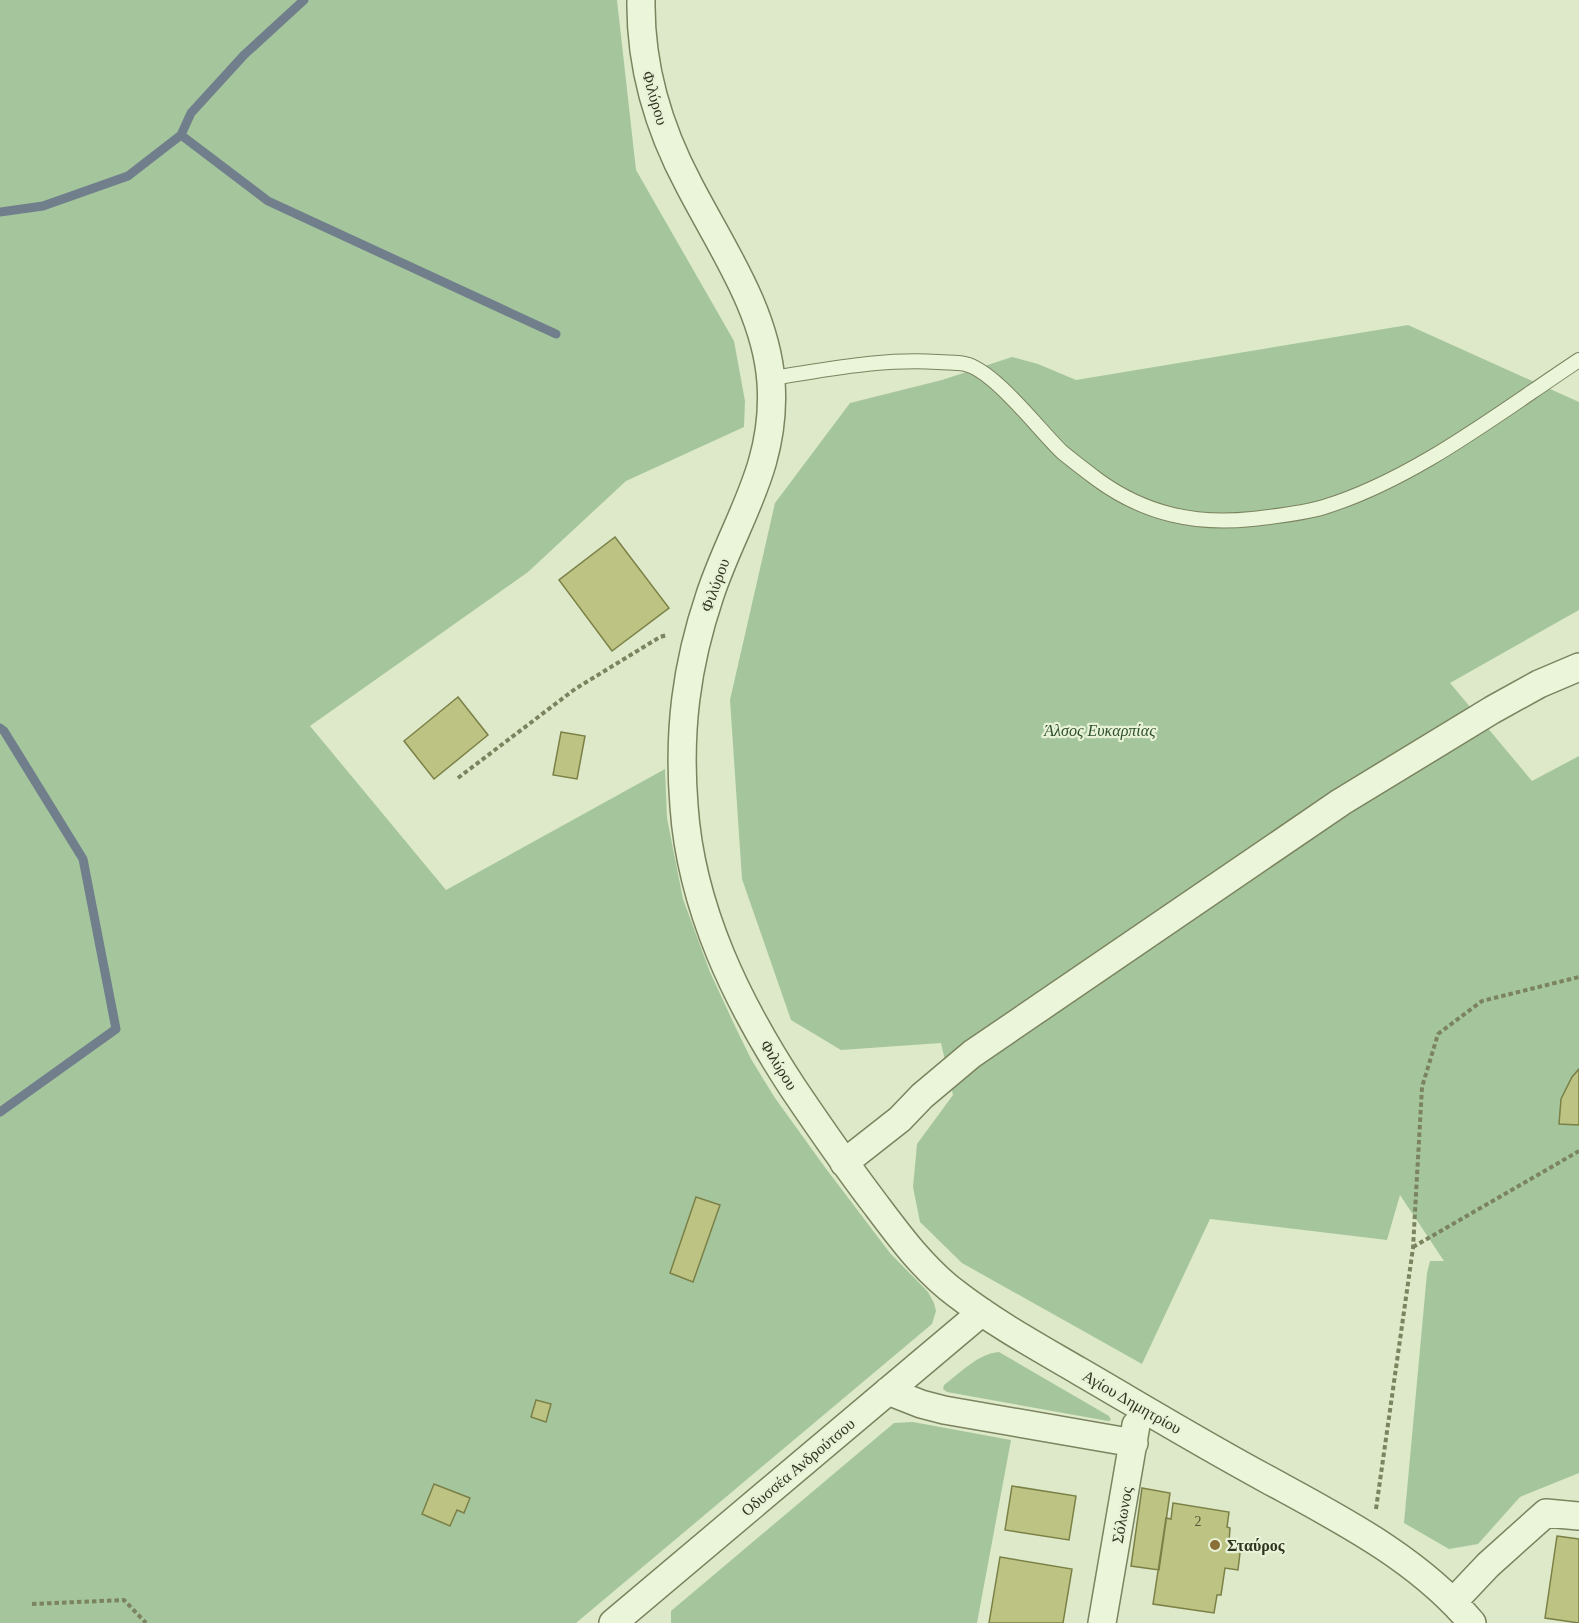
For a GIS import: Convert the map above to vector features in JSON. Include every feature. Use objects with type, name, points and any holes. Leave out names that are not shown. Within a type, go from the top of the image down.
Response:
[{"type":"street","name":"Φιλύρου","points":[[641,0],[644,55],[660,120],[677,162],[724,248],[754,314],[765,348],[771,378],[770,417],[765,456],[756,487],[711,590],[698,635],[685,698],[681,763],[687,830],[702,900],[719,952],[761,1036],[844,1163]]},
{"type":"street","points":[[844,1163],[900,1119],[922,1096],[972,1054],[1341,802],[1492,710],[1539,684],[1579,667]]},
{"type":"street","name":"Αγίου Δημητρίου","points":[[844,1163],[912,1250],[945,1285],[982,1312],[1139,1406],[1371,1539],[1431,1581],[1454,1601],[1472,1623]]},
{"type":"street","name":"Οδυσσέα Ανδρούτσου","points":[[613,1623],[982,1312]]},
{"type":"street","name":"Αγίου Δημητρίου","points":[[888,1391],[921,1404],[953,1412],[1134,1443]]},
{"type":"street","name":"Σόλωνος","points":[[1102,1623],[1139,1406]]},
{"type":"street","points":[[1454,1601],[1497,1557],[1546,1513],[1579,1498]]},
{"type":"street","points":[[1546,1513],[1579,1516]]},
{"type":"lane","points":[[771,378],[867,364],[916,361],[967,364],[995,382],[1062,451],[1099,481],[1134,502],[1178,518],[1240,520],[1323,508],[1356,496],[1444,450],[1579,360]]},
{"type":"path","points":[[458,778],[575,689],[653,641],[670,634],[698,635]]},
{"type":"path","points":[[1371,1539],[1413,1248],[1422,1088],[1438,1034],[1482,1001],[1579,977]]},
{"type":"path","points":[[1413,1248],[1579,1151]]},
{"type":"path","points":[[32,1604],[124,1600],[147,1623]]},
{"type":"green space","points":[[0,0],[617,0],[636,170],[734,341],[745,401],[744,427],[626,481],[528,572],[310,726],[446,890],[665,769],[667,818],[683,899],[710,972],[751,1059],[775,1098],[890,1253],[928,1292],[936,1311],[932,1324],[576,1623],[0,1623]]},
{"type":"green space","name":"Άλσος Ευκαρπίας","points":[[1408,325],[1579,402],[1579,610],[1450,683],[1532,781],[1579,756],[1579,1473],[1520,1497],[1478,1544],[1449,1549],[1404,1523],[1427,1273],[1430,1261],[1444,1261],[1400,1195],[1387,1240],[1210,1219],[1142,1364],[962,1263],[920,1222],[913,1187],[917,1144],[953,1095],[941,1043],[841,1050],[791,1020],[742,879],[730,700],[775,503],[850,403],[942,380],[1012,357],[1038,364],[1076,380]]},
{"type":"green space","points":[[999,1352],[1109,1416],[1111,1420],[947,1392],[943,1389],[944,1385],[977,1360]]},
{"type":"green space","points":[[913,1422],[1011,1440],[977,1623],[671,1623],[671,1611],[894,1423]]},
{"type":"building","points":[[615,537],[669,608],[612,651],[559,580]]},
{"type":"building","points":[[458,697],[488,735],[434,779],[404,741]]},
{"type":"building","points":[[561,732],[585,736],[577,779],[553,775]]},
{"type":"building","points":[[1579,1069],[1579,1125],[1559,1124],[1561,1099],[1572,1077]]},
{"type":"building","points":[[696,1197],[720,1205],[693,1282],[670,1273]]},
{"type":"building","points":[[536,1400],[551,1404],[546,1422],[531,1417]]},
{"type":"building","points":[[434,1484],[470,1498],[464,1513],[457,1510],[450,1526],[422,1514]]},
{"type":"building","points":[[1012,1486],[1076,1496],[1069,1540],[1005,1530]]},
{"type":"building","points":[[1142,1488],[1170,1493],[1159,1570],[1131,1566]]},
{"type":"building","points":[[1173,1503],[1229,1512],[1227,1527],[1230,1528],[1229,1542],[1241,1544],[1238,1570],[1225,1568],[1221,1595],[1217,1595],[1214,1613],[1153,1604],[1166,1518],[1171,1519]]},
{"type":"building","points":[[1557,1536],[1579,1539],[1579,1623],[1545,1618]]},
{"type":"building","points":[[1000,1557],[1072,1569],[1063,1623],[989,1623]]},
{"type":"waterway","points":[[0,212],[43,206],[128,176],[181,135],[191,113],[244,55],[304,0]]},
{"type":"waterway","points":[[181,135],[268,201],[556,334]]},
{"type":"waterway","points":[[0,728],[83,859],[116,1029],[0,1112]]},
{"type":"place","name":"Σταύρος","points":[[1215,1545]]}]
